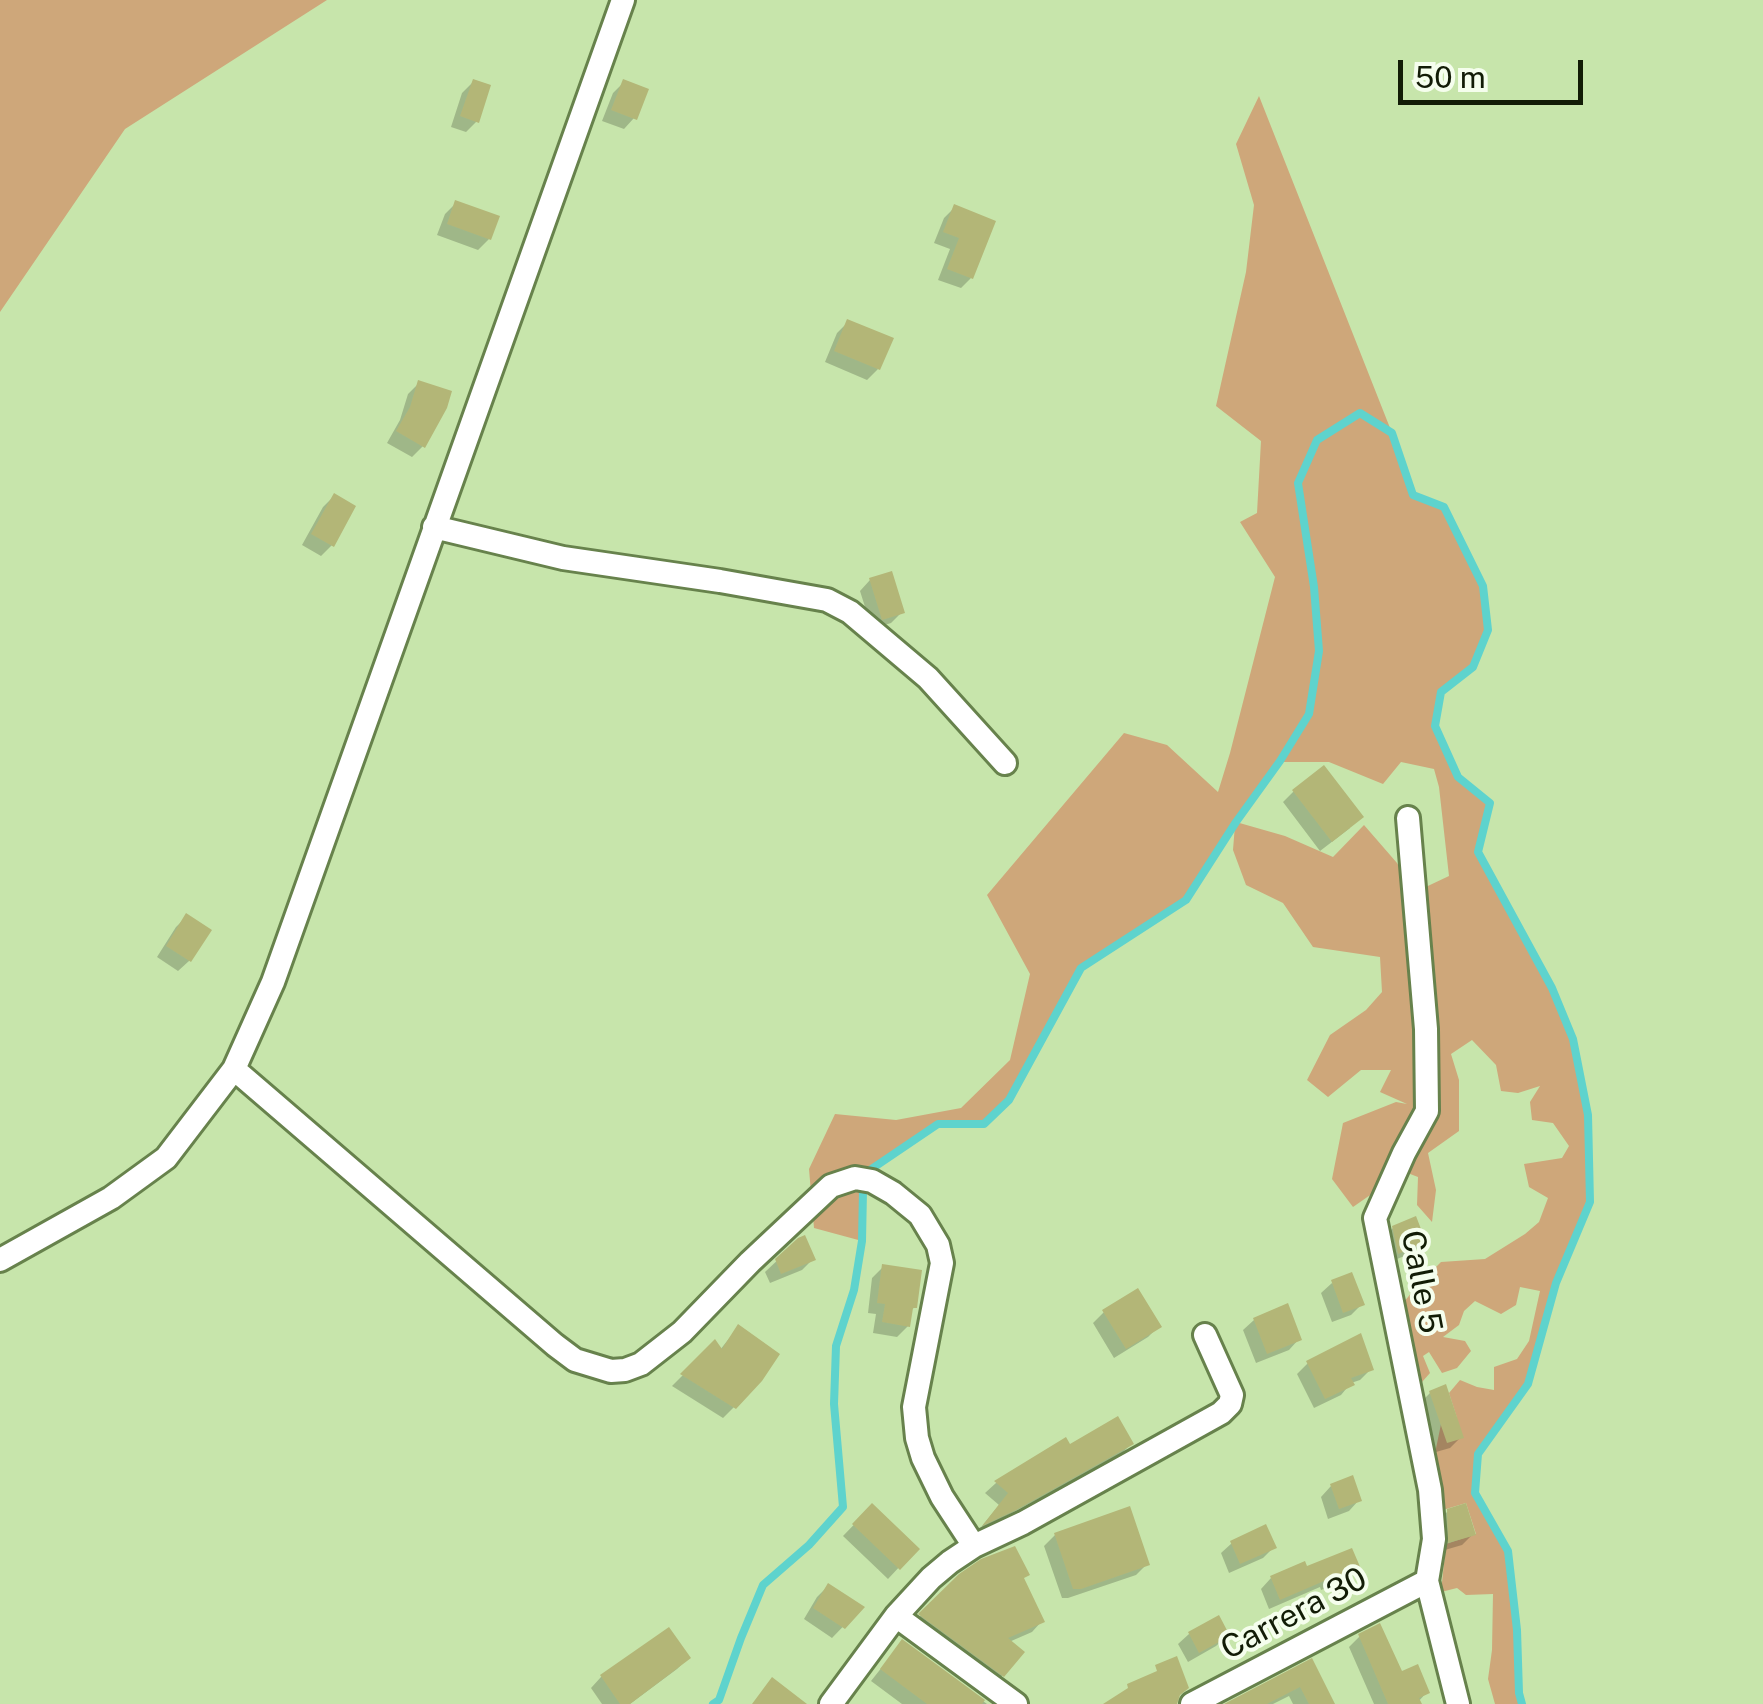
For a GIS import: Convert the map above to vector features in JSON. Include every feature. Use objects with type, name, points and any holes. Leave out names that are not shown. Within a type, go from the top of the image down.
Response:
[{"type":"street","points":[[0,1260],[111,1198],[166,1158],[234,1069],[273,982],[622,0]]},
{"type":"street","points":[[434,527],[563,558],[827,600],[850,612],[928,678],[1005,763]]},
{"type":"street","name":"Calle 5","points":[[1408,818],[1426,1029],[1427,1112],[1404,1152],[1375,1218],[1430,1490],[1434,1539],[1426,1581],[1458,1704]]},
{"type":"street","points":[[234,1069],[555,1345],[574,1360],[611,1371],[642,1364],[682,1332],[831,1186],[855,1178],[872,1181],[893,1193],[920,1215],[938,1245],[942,1264],[914,1408],[917,1438],[942,1497],[974,1546]]},
{"type":"street","points":[[831,1704],[896,1616],[950,1562],[1221,1413],[1232,1395],[1205,1335]]},
{"type":"street","name":"Carrera 30","points":[[1192,1704],[1426,1581]]},
{"type":"street","points":[[896,1616],[1016,1704]]},
{"type":"shaded area","points":[[0,0],[327,0],[125,129],[0,312]]},
{"type":"shaded area","points":[[1259,96],[1413,494],[1444,507],[1483,586],[1488,630],[1473,667],[1441,692],[1435,726],[1458,777],[1490,803],[1478,852],[1552,988],[1573,1039],[1588,1115],[1590,1202],[1556,1284],[1528,1384],[1478,1454],[1475,1493],[1508,1551],[1522,1704],[1495,1704],[1488,1679],[1493,1594],[1466,1595],[1457,1588],[1441,1592],[1446,1544],[1476,1534],[1466,1503],[1443,1510],[1432,1468],[1441,1424],[1457,1418],[1449,1393],[1460,1380],[1494,1390],[1494,1367],[1517,1359],[1529,1341],[1540,1291],[1520,1287],[1516,1305],[1501,1314],[1475,1301],[1464,1311],[1459,1325],[1443,1337],[1465,1341],[1471,1351],[1457,1368],[1442,1373],[1429,1352],[1423,1356],[1430,1373],[1422,1382],[1413,1374],[1399,1308],[1441,1262],[1485,1259],[1539,1222],[1548,1198],[1529,1187],[1524,1164],[1562,1158],[1569,1146],[1553,1123],[1532,1120],[1530,1102],[1540,1086],[1518,1093],[1501,1091],[1496,1065],[1472,1040],[1451,1054],[1459,1080],[1459,1131],[1428,1153],[1436,1190],[1432,1222],[1417,1205],[1418,1177],[1397,1169],[1353,1207],[1332,1179],[1343,1123],[1396,1102],[1407,1104],[1380,1092],[1391,1070],[1361,1070],[1328,1097],[1307,1080],[1330,1035],[1366,1010],[1382,992],[1380,957],[1313,947],[1283,903],[1246,885],[1233,850],[1235,825],[1186,900],[1081,968],[1009,1100],[984,1124],[938,1124],[870,1170],[863,1191],[862,1241],[814,1228],[809,1169],[835,1114],[896,1120],[961,1108],[1010,1060],[1030,974],[987,895],[1124,733],[1167,745],[1218,792],[1275,577],[1240,522],[1257,513],[1261,441],[1216,406],[1246,272],[1254,205],[1236,144]],"holes":[[[1280,762],[1329,762],[1383,784],[1401,762],[1434,769],[1449,876],[1413,893],[1397,863],[1364,825],[1333,857],[1285,836],[1236,822]]]},
{"type":"building","points":[[473,79],[491,85],[479,123],[460,116]]},
{"type":"building","points":[[623,79],[649,89],[637,120],[611,110]]},
{"type":"building","points":[[455,200],[500,216],[491,240],[447,224]]},
{"type":"building","points":[[954,204],[996,221],[973,279],[947,269],[959,238],[943,232]]},
{"type":"building","points":[[847,319],[894,338],[880,370],[834,351]]},
{"type":"building","points":[[418,380],[452,391],[425,448],[396,431],[410,407]]},
{"type":"building","points":[[334,493],[356,506],[334,547],[311,534]]},
{"type":"building","points":[[892,571],[905,613],[882,620],[869,578]]},
{"type":"building","points":[[1324,765],[1364,817],[1332,842],[1292,790]]},
{"type":"building","points":[[186,913],[212,930],[191,962],[166,946]]},
{"type":"building","points":[[1416,1216],[1426,1242],[1398,1254],[1392,1226]]},
{"type":"building","points":[[805,1235],[816,1260],[781,1274],[775,1259]]},
{"type":"building","points":[[882,1264],[922,1270],[910,1327],[882,1322],[885,1304],[877,1303]]},
{"type":"building","points":[[1352,1272],[1365,1305],[1343,1313],[1331,1280]]},
{"type":"building","points":[[1138,1288],[1162,1327],[1126,1349],[1102,1310]]},
{"type":"building","points":[[1288,1303],[1302,1340],[1267,1354],[1253,1318]]},
{"type":"building","points":[[738,1324],[780,1354],[736,1409],[680,1374],[715,1339],[722,1349]]},
{"type":"building","points":[[1361,1333],[1374,1370],[1351,1378],[1355,1385],[1325,1399],[1306,1361]]},
{"type":"building","points":[[1446,1384],[1464,1438],[1447,1443],[1429,1391]]},
{"type":"building","points":[[1118,1416],[1134,1444],[982,1526],[1008,1493],[994,1481],[1066,1437],[1070,1444]]},
{"type":"building","points":[[1353,1475],[1362,1501],[1339,1509],[1330,1484]]},
{"type":"building","points":[[872,1503],[920,1549],[900,1570],[852,1524]]},
{"type":"building","points":[[1466,1503],[1476,1535],[1448,1543],[1447,1509]]},
{"type":"building","points":[[1130,1506],[1150,1565],[1073,1589],[1054,1533]]},
{"type":"building","points":[[1266,1524],[1277,1548],[1240,1564],[1230,1541]]},
{"type":"building","points":[[1015,1546],[1030,1575],[1024,1578],[1045,1622],[1008,1638],[1025,1652],[1004,1677],[918,1614],[959,1574],[981,1559]]},
{"type":"building","points":[[1352,1548],[1361,1569],[1280,1600],[1270,1576]]},
{"type":"building","points":[[828,1583],[865,1607],[845,1629],[813,1608]]},
{"type":"building","points":[[1219,1615],[1230,1636],[1199,1653],[1188,1632]]},
{"type":"building","points":[[1380,1623],[1402,1671],[1418,1664],[1430,1693],[1419,1698],[1422,1704],[1388,1704],[1358,1634]]},
{"type":"building","points":[[669,1627],[691,1658],[630,1704],[620,1704],[600,1675]]},
{"type":"building","points":[[902,1639],[985,1700],[982,1704],[927,1704],[880,1669]]},
{"type":"building","points":[[1177,1656],[1189,1688],[1177,1704],[1103,1704],[1128,1688],[1127,1684],[1157,1671],[1155,1665]]},
{"type":"building","points":[[1312,1658],[1335,1704],[1309,1704],[1300,1687],[1267,1704],[1224,1704]]},
{"type":"building","points":[[772,1677],[807,1704],[752,1704]]},
{"type":"waterway","points":[[870,1170],[938,1124],[984,1124],[1009,1100],[1081,968],[1186,900],[1309,714],[1319,651],[1298,483],[1317,440],[1360,413],[1392,433],[1413,495],[1444,507],[1483,586],[1488,630],[1473,667],[1441,692],[1435,726],[1458,777],[1490,803],[1478,852],[1552,988],[1573,1039],[1588,1115],[1590,1202],[1556,1283],[1528,1384],[1478,1454],[1475,1493],[1508,1551],[1522,1704]]},
{"type":"waterway","points":[[713,1704],[719,1700],[763,1585],[809,1545],[843,1507],[834,1404],[836,1346],[854,1290],[862,1241],[863,1191]]}]
